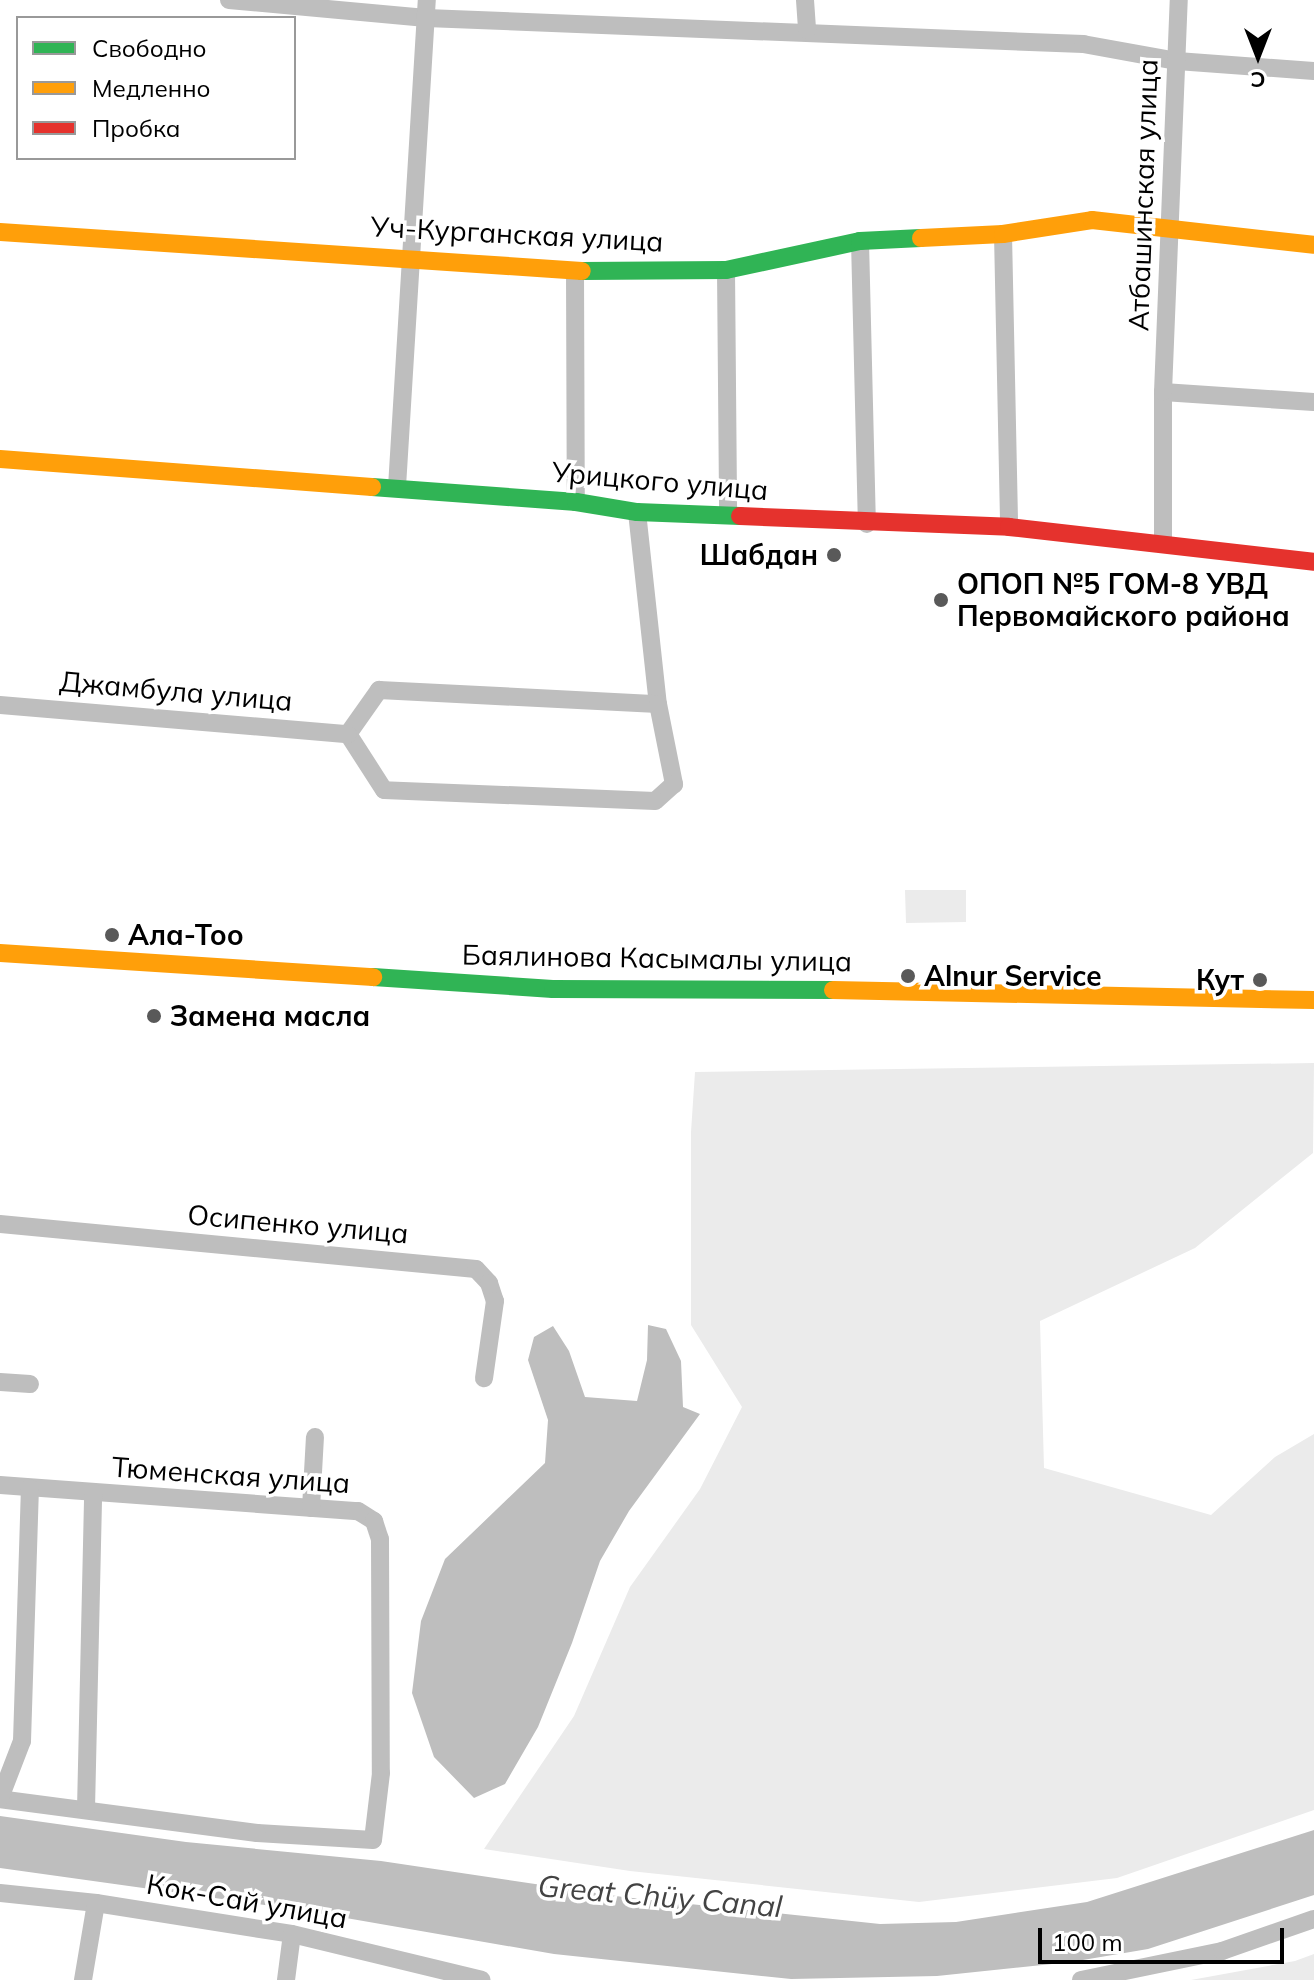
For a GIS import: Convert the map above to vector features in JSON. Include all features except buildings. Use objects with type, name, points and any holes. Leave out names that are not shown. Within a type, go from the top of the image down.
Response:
[{"type":"street","points":[[229,0],[1083,44],[1177,61],[1314,71]]},
{"type":"street","points":[[805,0],[807,30]]},
{"type":"street","name":"Атбашинская улица","points":[[1163,542],[1163,392],[1179,0]]},
{"type":"street","points":[[397,487],[426,9]]},
{"type":"street","name":"Уч-Курганская улица","points":[[0,232],[575,271],[726,270],[860,241],[1003,234],[1092,220],[1168,231],[1314,245]]},
{"type":"street","points":[[1003,234],[1009,527]]},
{"type":"street","points":[[860,241],[867,524]]},
{"type":"street","points":[[726,270],[728,515]]},
{"type":"street","points":[[575,271],[576,502]]},
{"type":"street","points":[[1163,392],[1314,402]]},
{"type":"street","name":"Урицкого улица","points":[[0,459],[397,487],[576,502],[637,512],[867,524],[1009,527],[1163,542],[1314,562]]},
{"type":"street","points":[[637,512],[658,704],[674,784],[655,801],[384,790],[348,734],[379,690],[658,704]]},
{"type":"street","name":"Джамбула улица","points":[[0,705],[348,734]]},
{"type":"street","name":"Баялинова Касымалы улица","points":[[0,953],[553,989],[893,990],[1314,1000]]},
{"type":"street","name":"Осипенко улица","points":[[0,1224],[476,1269],[489,1283],[495,1301],[484,1378]]},
{"type":"street","points":[[0,1382],[30,1384]]},
{"type":"street","points":[[311,1508],[315,1437]]},
{"type":"street","name":"Тюменская улица","points":[[0,1485],[358,1511],[374,1521],[380,1539],[381,1773],[373,1840],[257,1833],[86,1809]]},
{"type":"street","points":[[30,1488],[22,1741],[0,1798],[86,1809],[93,1492]]},
{"type":"street","name":"Кок-Сай улица","points":[[0,1893],[96,1903],[292,1934],[482,1980]]},
{"type":"street","points":[[83,1980],[96,1903]]},
{"type":"street","points":[[1081,1980],[1222,1951],[1314,1919]]},
{"type":"street","points":[[286,1980],[292,1934]]},
{"type":"shaded area","points":[[905,890],[966,890],[966,922],[906,923]]},
{"type":"shaded area","points":[[1314,1063],[1313,1153],[1195,1248],[1040,1321],[1044,1468],[1211,1515],[1275,1457],[1314,1434],[1314,1810],[1117,1878],[919,1902],[630,1871],[484,1849],[574,1716],[630,1587],[700,1489],[742,1407],[691,1325],[691,1132],[695,1072]]},
{"type":"shaded area","points":[[648,1325],[666,1329],[681,1361],[683,1407],[700,1414],[629,1511],[600,1561],[572,1643],[538,1727],[505,1784],[474,1798],[434,1757],[412,1693],[421,1621],[445,1559],[545,1463],[548,1420],[528,1360],[534,1337],[553,1326],[569,1351],[585,1397],[637,1401],[647,1360]]},
{"type":"shaded area","points":[[0,1816],[186,1842],[381,1861],[623,1897],[880,1924],[956,1922],[1087,1902],[1314,1830],[1314,1895],[1148,1949],[1071,1962],[937,1976],[791,1979],[554,1954],[300,1910],[0,1868]]},
{"type":"shaded area","points":[[1314,1954],[1314,1980],[1191,1980],[1295,1961]]},
{"type":"traffic: fast","points":[[582,271],[726,270],[860,241],[921,238]]},
{"type":"traffic: fast","points":[[372,487],[576,502],[637,512],[740,516]]},
{"type":"traffic: fast","points":[[373,977],[553,989],[833,990]]},
{"type":"traffic: slow","points":[[921,238],[1003,234],[1092,220],[1314,245]]},
{"type":"traffic: slow","points":[[0,232],[582,271]]},
{"type":"traffic: slow","points":[[0,459],[372,487]]},
{"type":"traffic: slow","points":[[0,953],[373,977]]},
{"type":"traffic: slow","points":[[833,990],[1314,1000]]},
{"type":"traffic: jam","points":[[740,516],[1009,527],[1314,562]]},
{"type":"place","name":"Шабдан","points":[[834,555]]},
{"type":"place","name":"ОПОП №5 ГОМ-8 УВД Первомайского района","points":[[941,600]]},
{"type":"place","name":"Ала-Тоо","points":[[112,935]]},
{"type":"place","name":"Alnur Service","points":[[908,976]]},
{"type":"place","name":"Кут","points":[[1260,980]]},
{"type":"place","name":"Замена масла","points":[[154,1016]]},
{"type":"water label","name":"Great Chüy Canal","points":[[660,1896]]}]
